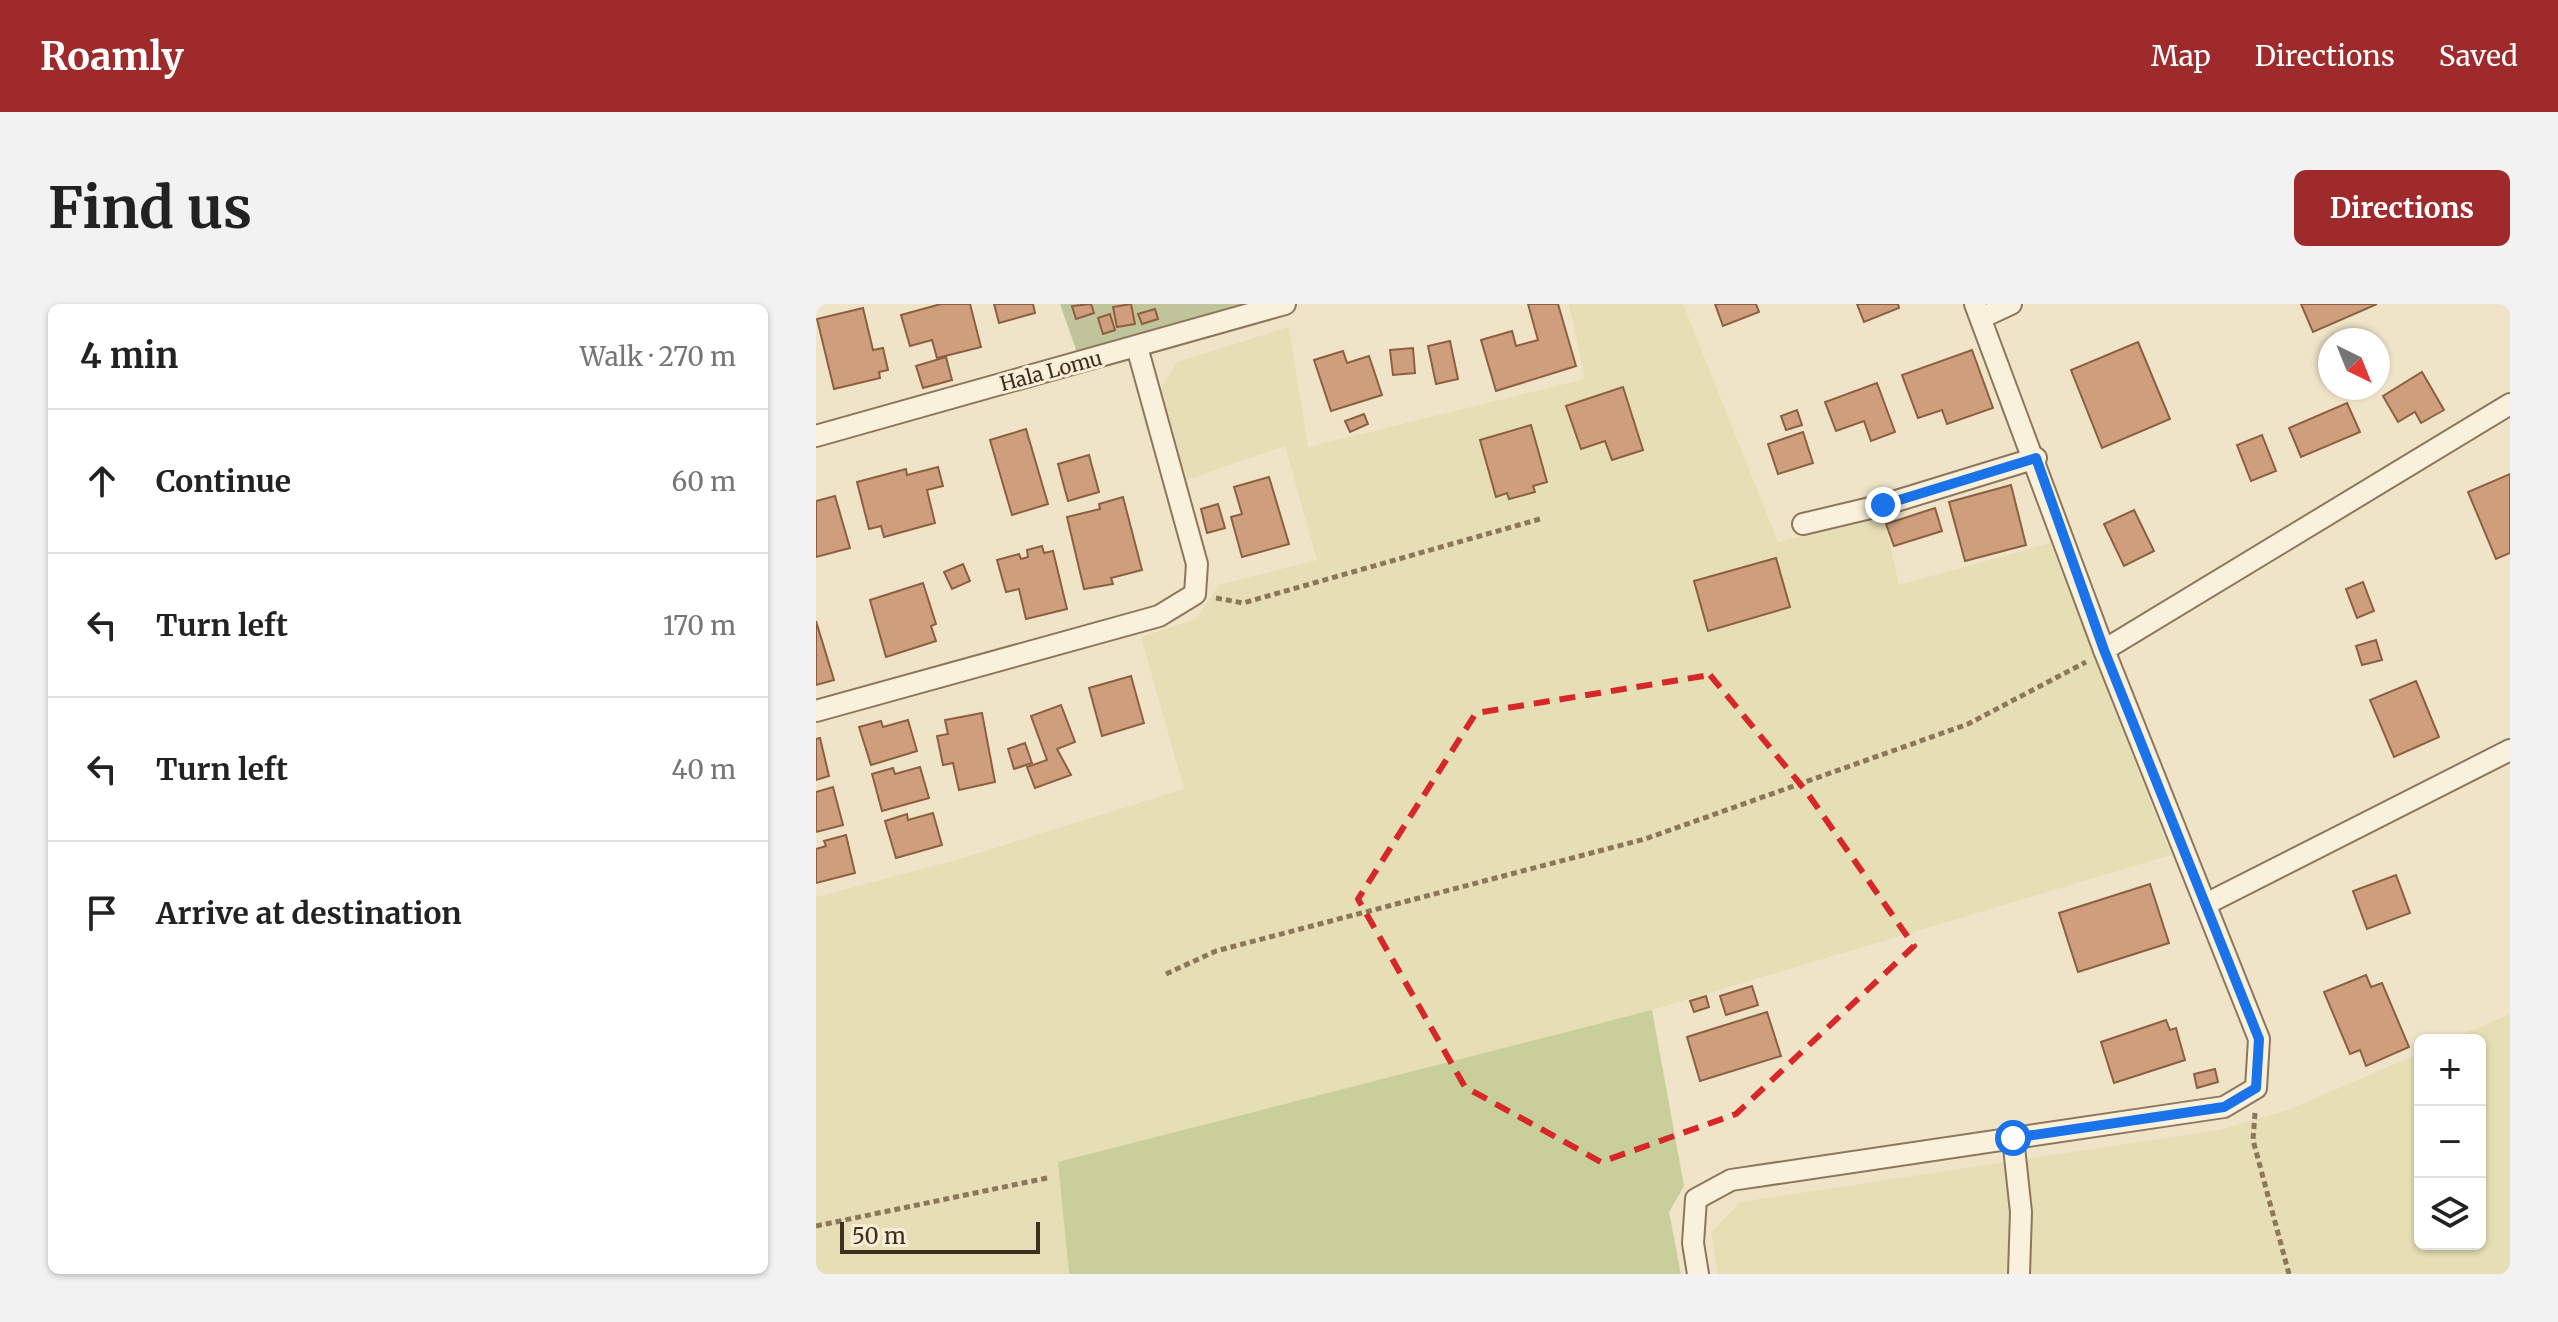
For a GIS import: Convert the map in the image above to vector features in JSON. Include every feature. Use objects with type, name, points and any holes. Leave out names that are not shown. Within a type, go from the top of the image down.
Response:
[{"type":"street","name":"Hala Lomu","points":[[816,436],[1285,304]]},
{"type":"street","points":[[1698,1274],[1693,1243],[1696,1199],[1731,1180],[2224,1107],[2256,1088],[2259,1039],[2104,650],[2036,458],[1978,311],[2011,304]]},
{"type":"street","points":[[816,711],[1159,616],[1195,594],[1197,564],[1137,347]]},
{"type":"street","points":[[2104,650],[2510,404]]},
{"type":"street","points":[[1803,524],[1898,501],[2036,458]]},
{"type":"street","points":[[2206,904],[2510,750]]},
{"type":"street","points":[[2013,1138],[2021,1212],[2019,1274]]},
{"type":"path","points":[[1195,594],[1243,603],[1540,519]]},
{"type":"path","points":[[1166,974],[1216,951],[1645,839],[1841,772],[1968,724],[2057,680],[2104,650]]},
{"type":"path","points":[[2256,1088],[2253,1140],[2289,1274]]},
{"type":"path","points":[[816,1226],[1047,1178]]},
{"type":"highlighted area","points":[[1710,675],[1806,791],[1914,946],[1736,1114],[1601,1162],[1465,1087],[1358,899],[1476,713]]},
{"type":"shaded area","points":[[1569,304],[1683,304],[1778,542],[1883,514],[1899,585],[2050,543],[2171,855],[1652,1010],[1058,1162],[1069,1274],[816,1274],[816,897],[956,860],[1184,789],[1141,637],[1196,619],[1219,585],[1317,560],[1285,446],[1186,480],[1161,388],[1177,362],[1289,327],[1308,447],[1585,379]]},
{"type":"shaded area","points":[[2510,1014],[2510,1274],[1718,1274],[1711,1233],[1740,1202],[2219,1130],[2291,1109],[2414,1056],[2414,1250],[2486,1250],[2486,1034],[2463,1034]]},
{"type":"green space","points":[[1060,304],[1246,304],[1079,358]]},
{"type":"green space","points":[[1652,1010],[1684,1186],[1669,1212],[1681,1274],[1069,1274],[1058,1162]]},
{"type":"building","points":[[941,304],[970,304],[981,347],[937,358],[932,340],[910,346],[901,315]]},
{"type":"building","points":[[994,304],[1033,304],[1035,313],[999,323]]},
{"type":"building","points":[[1091,304],[1094,313],[1076,319],[1072,306]]},
{"type":"building","points":[[1131,304],[1135,324],[1117,327],[1113,307]]},
{"type":"building","points":[[1528,304],[1558,304],[1576,366],[1496,391],[1481,340],[1512,331],[1516,346],[1538,340]]},
{"type":"building","points":[[1715,304],[1756,304],[1759,312],[1723,326]]},
{"type":"building","points":[[1857,304],[1898,304],[1899,308],[1864,322]]},
{"type":"building","points":[[2301,304],[2377,304],[2318,328],[2313,332]]},
{"type":"building","points":[[863,308],[873,350],[883,348],[888,370],[879,372],[880,378],[834,389],[817,319]]},
{"type":"building","points":[[1155,309],[1158,319],[1142,324],[1138,314]]},
{"type":"building","points":[[1110,314],[1115,330],[1103,334],[1098,318]]},
{"type":"building","points":[[1450,341],[1458,379],[1436,384],[1428,346]]},
{"type":"building","points":[[2138,342],[2170,419],[2102,448],[2071,370]]},
{"type":"building","points":[[1413,348],[1415,373],[1393,375],[1390,350]]},
{"type":"building","points":[[1972,350],[1993,408],[1947,424],[1942,410],[1918,418],[1902,375]]},
{"type":"building","points":[[1343,351],[1347,363],[1369,356],[1382,395],[1331,411],[1314,360]]},
{"type":"building","points":[[946,357],[952,380],[923,388],[916,366]]},
{"type":"building","points":[[2422,372],[2444,410],[2421,423],[2415,412],[2398,422],[2385,400],[2390,400],[2390,392]]},
{"type":"building","points":[[1877,383],[1895,432],[1871,441],[1864,421],[1836,431],[1825,402]]},
{"type":"building","points":[[1623,387],[1643,450],[1612,460],[1605,441],[1581,449],[1566,406]]},
{"type":"building","points":[[2347,403],[2360,432],[2301,457],[2289,428]]},
{"type":"building","points":[[1797,410],[1802,425],[1786,430],[1781,416]]},
{"type":"building","points":[[1364,414],[1368,424],[1350,432],[1345,421]]},
{"type":"building","points":[[1531,425],[1547,482],[1533,486],[1535,492],[1509,499],[1507,493],[1496,497],[1480,440]]},
{"type":"building","points":[[1026,429],[1048,504],[1012,515],[990,440]]},
{"type":"building","points":[[1803,432],[1813,463],[1778,474],[1768,444]]},
{"type":"building","points":[[2262,435],[2276,471],[2251,481],[2237,445]]},
{"type":"building","points":[[1089,455],[1099,492],[1068,501],[1058,464]]},
{"type":"building","points":[[938,467],[943,486],[927,490],[935,523],[884,537],[881,526],[869,529],[857,482],[906,469],[907,475]]},
{"type":"building","points":[[2510,474],[2510,553],[2496,559],[2468,492]]},
{"type":"building","points":[[1269,477],[1289,544],[1242,557],[1231,517],[1242,514],[1234,487]]},
{"type":"building","points":[[2011,485],[2026,545],[1965,561],[1949,502]]},
{"type":"building","points":[[835,496],[850,548],[816,557],[816,501]]},
{"type":"building","points":[[1123,497],[1142,570],[1111,578],[1113,584],[1084,589],[1067,517],[1100,509],[1099,504]]},
{"type":"building","points":[[1218,504],[1225,528],[1207,533],[1201,509]]},
{"type":"building","points":[[1935,508],[1942,531],[1894,546],[1886,524]]},
{"type":"building","points":[[2134,510],[2154,551],[2124,566],[2104,524]]},
{"type":"building","points":[[1042,546],[1044,553],[1053,551],[1067,609],[1026,619],[1019,589],[1006,592],[997,560],[1019,554],[1021,559],[1028,557],[1027,550]]},
{"type":"building","points":[[1776,558],[1790,607],[1708,631],[1694,581]]},
{"type":"building","points":[[963,564],[970,581],[952,589],[944,572]]},
{"type":"building","points":[[2363,582],[2374,611],[2357,618],[2346,589]]},
{"type":"building","points":[[923,583],[936,624],[931,626],[936,641],[886,657],[870,600]]},
{"type":"building","points":[[816,621],[834,680],[816,685]]},
{"type":"building","points":[[2376,640],[2382,660],[2362,665],[2356,646]]},
{"type":"building","points":[[1131,676],[1144,723],[1102,736],[1089,688]]},
{"type":"building","points":[[2416,681],[2439,737],[2394,757],[2370,700]]},
{"type":"building","points":[[1061,705],[1075,742],[1057,749],[1071,775],[1035,788],[1027,767],[1047,760],[1031,716]]},
{"type":"building","points":[[982,713],[995,782],[959,790],[953,763],[943,765],[937,736],[948,734],[945,720]]},
{"type":"building","points":[[908,720],[917,751],[871,765],[859,727],[881,721],[883,727]]},
{"type":"building","points":[[820,738],[829,776],[816,780],[816,739]]},
{"type":"building","points":[[1025,743],[1032,763],[1014,769],[1008,749]]},
{"type":"building","points":[[920,767],[929,798],[882,811],[872,774],[893,768],[895,774]]},
{"type":"building","points":[[833,787],[843,825],[816,832],[816,792]]},
{"type":"building","points":[[933,813],[942,845],[896,858],[885,821],[907,814],[908,820]]},
{"type":"building","points":[[846,835],[855,873],[816,883],[816,849],[826,846],[824,841]]},
{"type":"building","points":[[2396,875],[2410,913],[2367,929],[2353,891]]},
{"type":"building","points":[[2150,884],[2169,943],[2078,972],[2059,913]]},
{"type":"building","points":[[2366,975],[2371,987],[2382,983],[2409,1047],[2366,1066],[2360,1050],[2350,1054],[2324,992]]},
{"type":"building","points":[[1752,986],[1758,1005],[1726,1015],[1720,996]]},
{"type":"building","points":[[1706,996],[1709,1007],[1694,1012],[1690,1001]]},
{"type":"building","points":[[1767,1012],[1781,1056],[1700,1081],[1687,1037]]},
{"type":"building","points":[[2166,1020],[2170,1030],[2176,1028],[2185,1060],[2114,1083],[2101,1042]]},
{"type":"building","points":[[2215,1069],[2218,1082],[2197,1088],[2194,1074]]},
{"type":"route","points":[[1883,505],[2017,467],[2036,458],[2104,650],[2259,1039],[2256,1088],[2224,1107],[2013,1138]]}]
